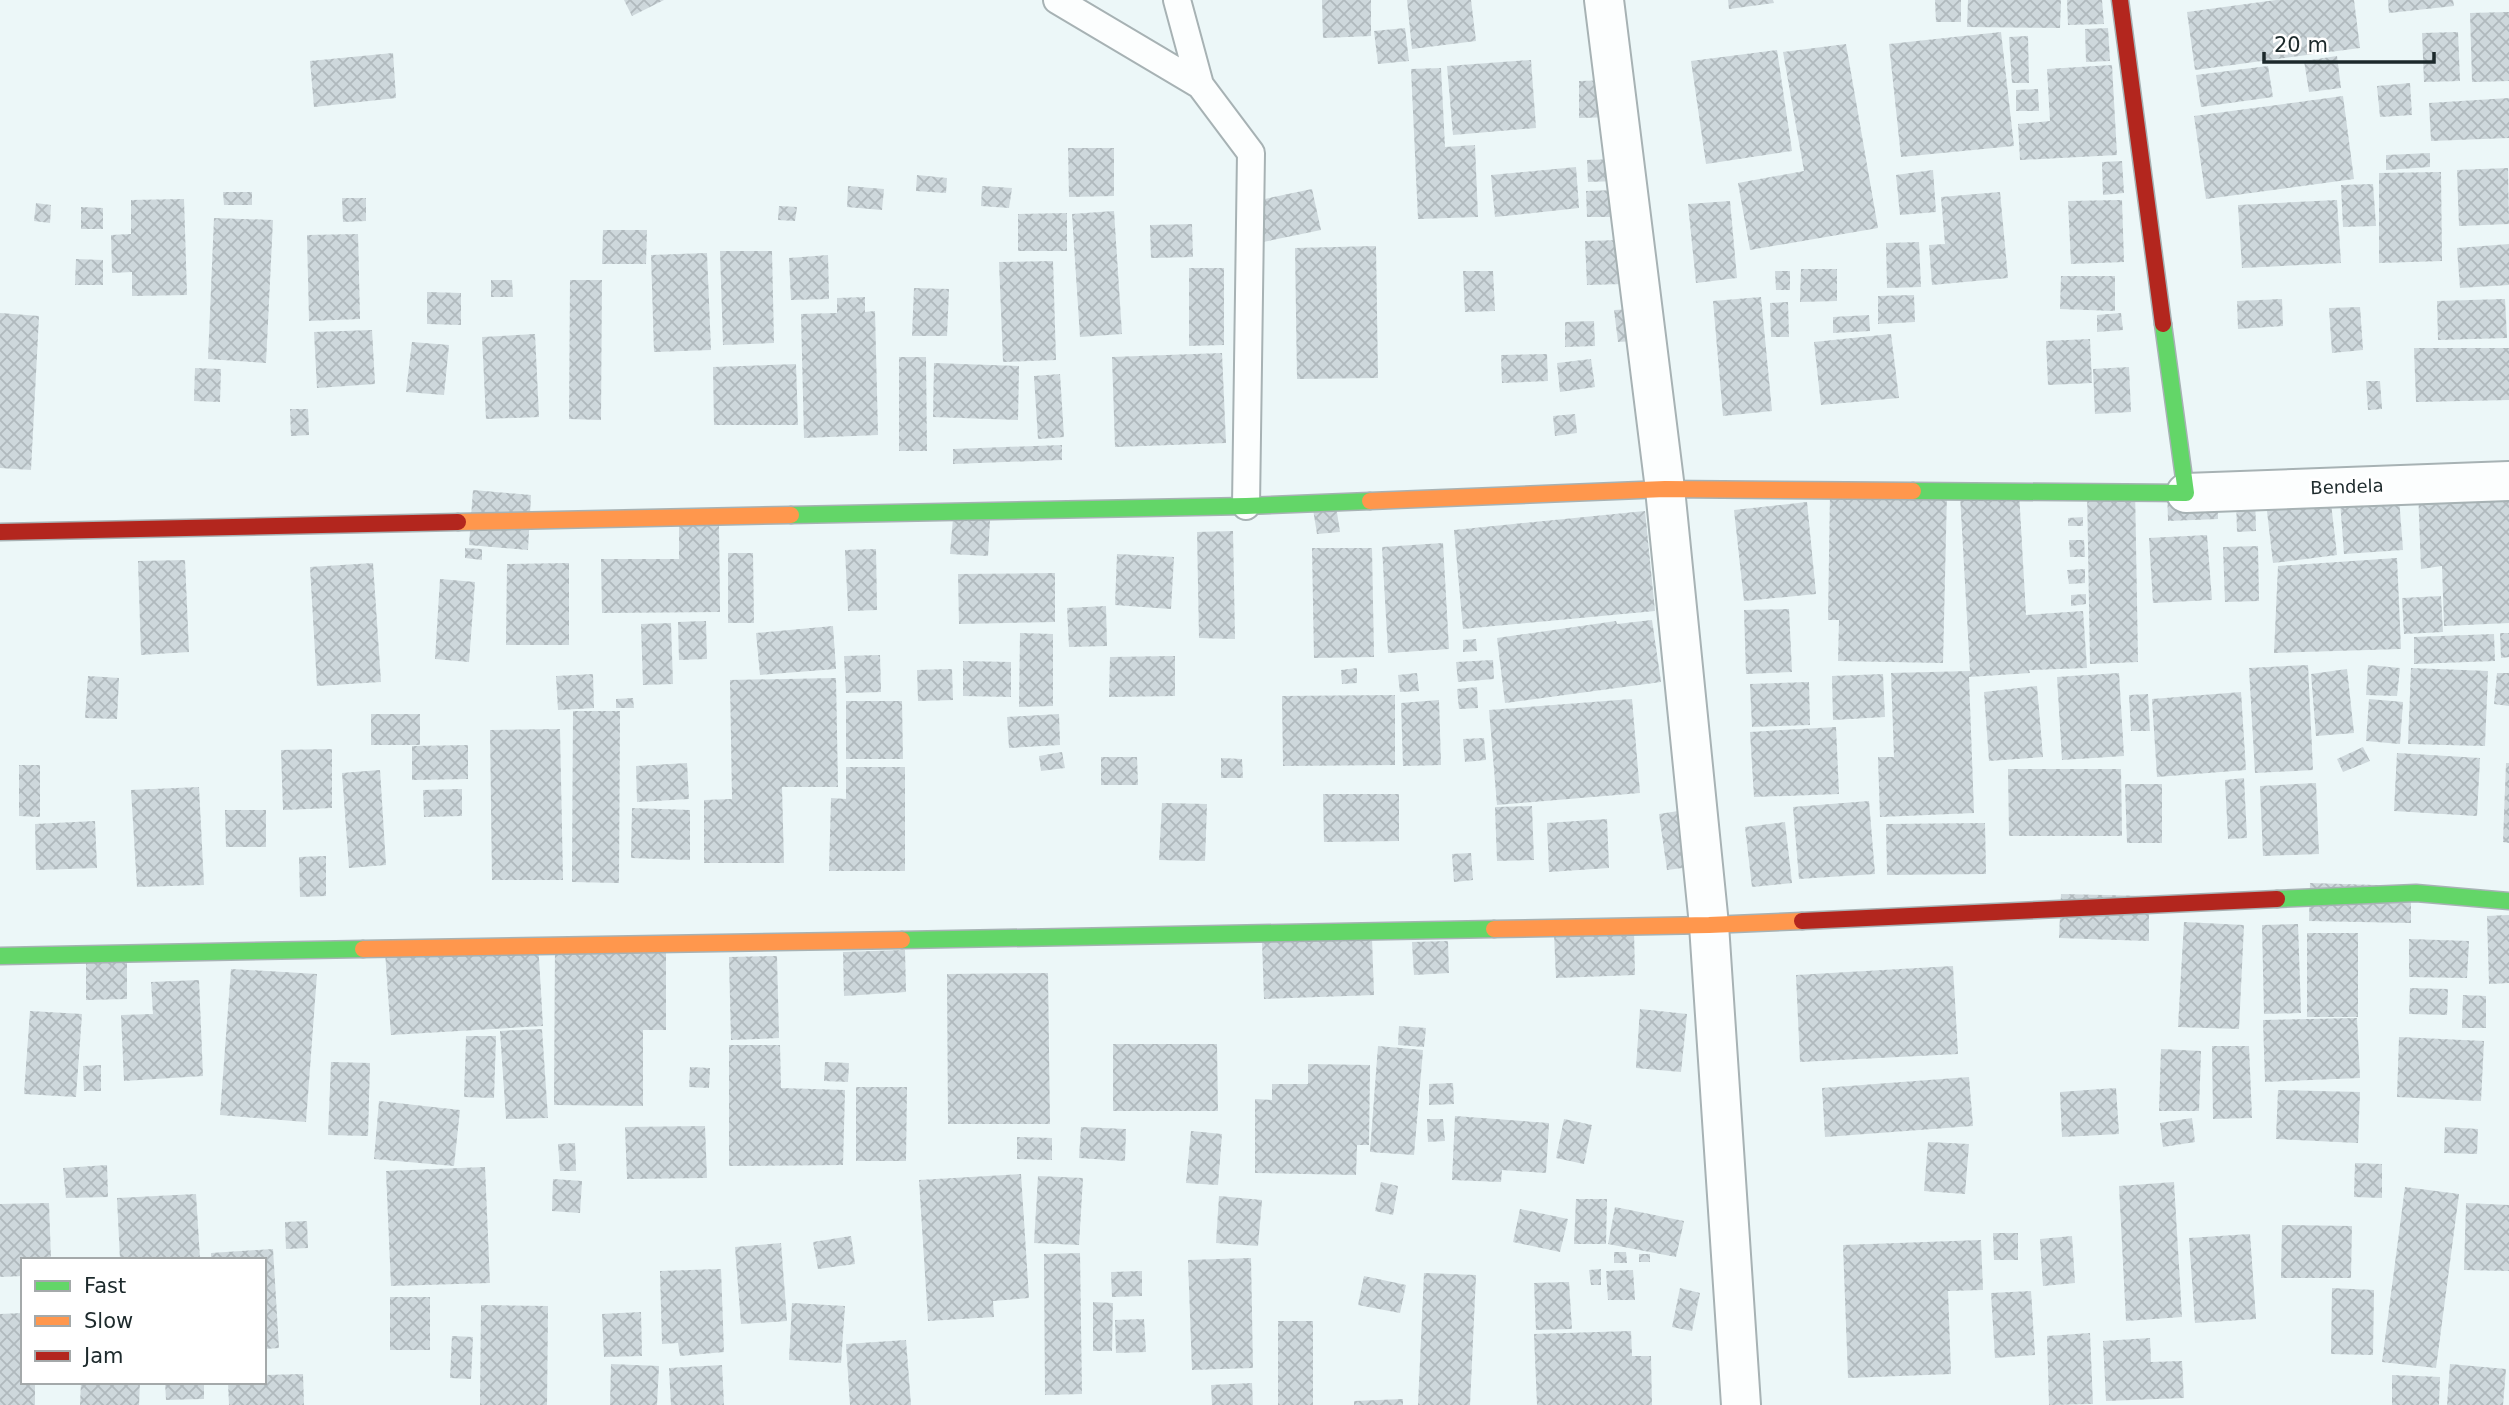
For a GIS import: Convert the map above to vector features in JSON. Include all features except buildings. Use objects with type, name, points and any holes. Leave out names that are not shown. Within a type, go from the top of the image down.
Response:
[{"type":"street","points":[[1604,0],[1665,489],[1709,925],[1741,1405]]},
{"type":"street","points":[[0,532],[1246,506],[1665,489],[2186,493],[2120,0]]},
{"type":"street","name":"Bendela","points":[[2186,493],[2509,481]]},
{"type":"street","points":[[0,956],[1709,925],[2416,893],[2509,901]]},
{"type":"lane","points":[[1057,0],[1200,85]]},
{"type":"lane","points":[[1177,0],[1200,85],[1251,153],[1246,506]]},
{"type":"traffic: fast","points":[[1913,491],[2186,493],[2163,324]]},
{"type":"traffic: fast","points":[[791,515],[1370,501]]},
{"type":"traffic: fast","points":[[2277,899],[2416,893],[2509,901]]},
{"type":"traffic: fast","points":[[902,940],[1494,929]]},
{"type":"traffic: fast","points":[[0,956],[363,949]]},
{"type":"traffic: slow","points":[[1370,501],[1665,489],[1913,491]]},
{"type":"traffic: slow","points":[[458,522],[791,515]]},
{"type":"traffic: slow","points":[[1494,929],[1802,921]]},
{"type":"traffic: slow","points":[[363,949],[902,940]]},
{"type":"traffic: jam","points":[[2120,0],[2163,324]]},
{"type":"traffic: jam","points":[[0,532],[458,522]]},
{"type":"traffic: jam","points":[[1802,921],[2277,899]]}]
